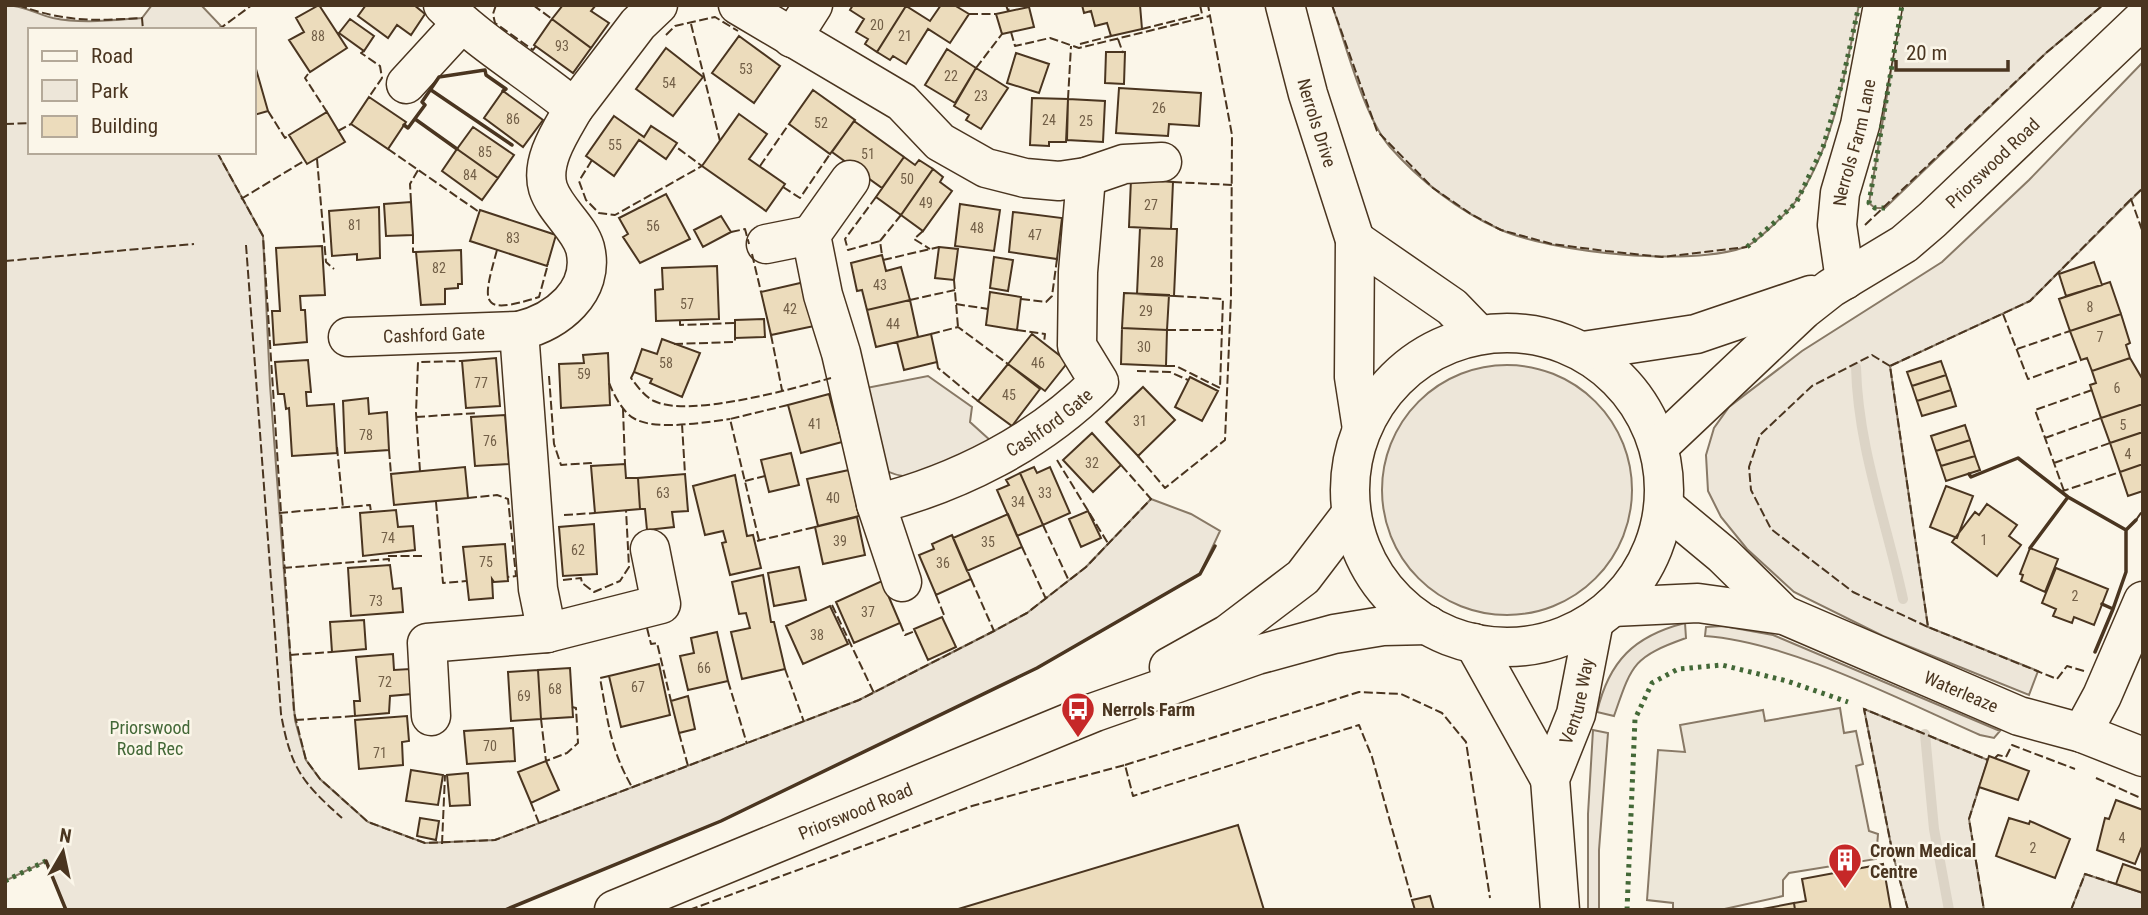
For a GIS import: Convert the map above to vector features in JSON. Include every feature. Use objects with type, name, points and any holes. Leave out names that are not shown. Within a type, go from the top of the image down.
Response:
[{"type":"street","name":"Cashford Gate","points":[[348,337],[519,331],[556,318],[574,300],[585,274],[585,247],[548,188],[547,166],[557,138],[575,108],[638,24],[658,5]]},
{"type":"street","points":[[738,5],[902,102],[940,142],[986,168],[1025,178],[1059,181],[1086,177],[1124,164],[1162,162]]},
{"type":"street","points":[[792,38],[813,5]]},
{"type":"street","name":"Nerrols Drive","points":[[1285,5],[1308,94],[1355,240],[1354,377],[1362,429]]},
{"type":"street","name":"Nerrols Farm Lane","points":[[1838,284],[1840,192],[1860,125],[1883,5]]},
{"type":"street","points":[[406,84],[452,15],[575,108]]},
{"type":"street","name":"Priorswood Road","points":[[1659,446],[1781,330],[1838,284],[1904,244],[1933,220],[2143,19]]},
{"type":"street","name":"Cashford Gate","points":[[876,504],[924,492],[1023,444],[1073,408],[1099,382],[1077,346],[1077,272],[1086,177]]},
{"type":"street","points":[[766,244],[811,235],[850,180]]},
{"type":"street","points":[[811,235],[822,295],[841,353],[876,504],[902,582]]},
{"type":"street","points":[[1355,240],[1452,307],[1479,335]]},
{"type":"street","name":"Priorswood Road","points":[[1583,352],[1696,334],[1838,284]]},
{"type":"street","points":[[519,331],[538,589],[547,633]]},
{"type":"street","points":[[1514,332],[1538,336],[1583,352],[1622,382],[1643,412],[1659,446],[1664,506],[1658,534],[1647,561],[1632,585],[1603,614],[1566,635],[1536,644],[1505,647],[1474,643],[1428,625],[1399,604],[1377,578],[1360,547],[1351,514],[1352,466],[1362,429],[1381,395],[1408,367],[1441,347],[1479,335],[1514,332]]},
{"type":"street","name":"Waterleaze","points":[[1664,506],[1723,555],[1784,615]]},
{"type":"street","name":"Priorswood Road","points":[[1095,712],[1228,634],[1267,606],[1303,577],[1351,514]]},
{"type":"street","points":[[431,716],[427,643],[547,633],[661,604],[650,548]]},
{"type":"street","points":[[2082,733],[2102,696],[2143,601]]},
{"type":"street","name":"Waterleaze","points":[[1603,614],[1698,603],[1784,615],[2019,716],[2082,733],[2143,757]]},
{"type":"street","name":"Venture Way","points":[[1550,779],[1576,714],[1603,614]]},
{"type":"street","name":"Priorswood Road","points":[[614,910],[1095,712],[1257,655],[1334,634],[1383,626],[1428,625]]},
{"type":"street","name":"Venture Way","points":[[1474,643],[1550,779],[1560,910]]},
{"type":"green space","name":"Priorswood Road Rec","points":[[5,5],[53,18],[86,21],[142,18],[152,5],[201,5],[221,26],[28,28],[28,154],[218,154],[263,236],[270,385],[295,720],[306,760],[320,779],[368,822],[425,843],[495,840],[859,700],[994,631],[1027,613],[1086,567],[1151,499],[1191,514],[1220,531],[1200,574],[1037,668],[721,821],[505,910],[66,910],[46,861],[5,881]]},
{"type":"green space","points":[[1332,5],[1859,5],[1829,132],[1809,179],[1796,201],[1780,219],[1745,247],[1721,253],[1657,256],[1586,251],[1523,237],[1484,222],[1440,194],[1401,159],[1381,134],[1364,99]]},
{"type":"green space","points":[[1902,5],[2103,5],[2046,53],[1885,208],[1875,208],[1869,203]]},
{"type":"green space","points":[[2143,62],[2143,188],[2030,301],[1890,366],[1928,627],[2038,671],[2029,695],[1883,636],[1794,592],[1747,549],[1721,517],[1708,491],[1706,455],[1714,428],[1729,407],[1802,351],[1942,262],[2029,180]]},
{"type":"green space","points":[[1507,365],[1543,370],[1566,380],[1586,393],[1604,411],[1627,454],[1632,490],[1627,526],[1617,549],[1604,569],[1586,587],[1543,610],[1507,615],[1471,610],[1448,600],[1428,587],[1410,569],[1387,526],[1382,490],[1387,454],[1397,431],[1410,411],[1428,393],[1471,370]]},
{"type":"green space","points":[[928,376],[972,407],[970,422],[991,441],[938,470],[911,476],[897,475],[883,469],[861,389]]},
{"type":"green space","points":[[1685,623],[1686,638],[1655,651],[1637,665],[1625,685],[1614,716],[1597,712],[1609,678],[1626,653],[1651,635]]},
{"type":"green space","points":[[1723,626],[1773,635],[2000,731],[1994,738],[1980,735],[1808,661],[1773,649],[1705,636],[1706,627]]},
{"type":"green space","points":[[1864,709],[1988,760],[1969,819],[1984,910],[1908,910],[1893,855]]},
{"type":"green space","points":[[1593,730],[1608,733],[1599,850],[1599,910],[1588,910],[1588,814]]},
{"type":"green space","points":[[2085,874],[2143,893],[2143,910],[2071,910]]},
{"type":"shaded area","points":[[1840,708],[1844,733],[1856,731],[1863,764],[1856,766],[1869,831],[1878,834],[1876,859],[1789,873],[1783,880],[1783,896],[1720,910],[1673,910],[1673,903],[1647,900],[1658,750],[1685,752],[1680,725],[1763,710],[1765,721]]},
{"type":"building","points":[[319,5],[347,48],[310,72],[289,40],[304,32],[296,18]]},
{"type":"building","points":[[366,5],[414,5],[425,14],[411,35],[397,25],[388,38],[358,16]]},
{"type":"building","points":[[563,5],[596,5],[591,11],[609,23],[591,48],[552,19]]},
{"type":"building","points":[[853,5],[906,6],[877,52],[865,44],[868,39],[856,32],[864,19],[850,10]]},
{"type":"building","points":[[941,5],[954,5],[969,14],[950,43],[928,29],[906,64],[893,56],[890,60],[877,52],[906,6],[930,21]]},
{"type":"building","points":[[1082,5],[1140,5],[1142,29],[1111,36],[1107,23],[1095,26],[1091,11],[1084,13]]},
{"type":"building","points":[[1029,7],[1034,27],[1002,34],[996,14]]},
{"type":"building","points":[[350,19],[374,36],[364,51],[339,33]]},
{"type":"building","points":[[552,19],[591,48],[573,73],[534,45]]},
{"type":"building","points":[[739,36],[780,66],[754,103],[712,73]]},
{"type":"building","points":[[666,48],[703,77],[673,116],[636,89]]},
{"type":"building","points":[[947,49],[976,68],[955,103],[925,85]]},
{"type":"building","points":[[1106,52],[1125,52],[1124,84],[1105,83]]},
{"type":"building","points":[[1016,53],[1049,64],[1039,93],[1007,83]]},
{"type":"building","points":[[976,68],[1008,88],[981,129],[966,120],[969,115],[954,106]]},
{"type":"building","points":[[256,69],[268,111],[256,114]]},
{"type":"building","points":[[1119,88],[1201,93],[1199,126],[1169,124],[1168,136],[1116,133]]},
{"type":"building","points":[[813,90],[855,120],[830,154],[789,124]]},
{"type":"building","points":[[503,91],[543,120],[523,147],[484,118]]},
{"type":"building","points":[[369,97],[406,122],[388,149],[351,124]]},
{"type":"building","points":[[1032,98],[1068,99],[1066,142],[1049,142],[1049,146],[1030,145]]},
{"type":"building","points":[[1068,99],[1105,101],[1103,142],[1067,140]]},
{"type":"building","points":[[327,112],[345,142],[307,164],[289,135]]},
{"type":"building","points":[[739,114],[767,134],[749,159],[785,184],[766,211],[702,166]]},
{"type":"building","points":[[614,116],[644,137],[651,126],[677,143],[666,159],[639,140],[614,176],[586,156]]},
{"type":"building","points":[[854,121],[904,157],[882,188],[832,152]]},
{"type":"building","points":[[473,127],[514,155],[498,178],[457,149]]},
{"type":"building","points":[[457,149],[498,178],[482,200],[442,171]]},
{"type":"building","points":[[904,157],[915,165],[919,160],[933,169],[901,215],[876,197]]},
{"type":"building","points":[[933,169],[943,177],[940,182],[952,191],[923,231],[901,215]]},
{"type":"building","points":[[1131,179],[1173,182],[1171,229],[1129,227]]},
{"type":"building","points":[[666,194],[690,239],[640,263],[623,237],[628,234],[619,218]]},
{"type":"building","points":[[411,202],[413,235],[386,236],[384,204]]},
{"type":"building","points":[[960,204],[1000,210],[994,251],[955,246]]},
{"type":"building","points":[[379,207],[380,258],[357,260],[357,254],[332,256],[329,211]]},
{"type":"building","points":[[480,210],[556,235],[547,266],[470,241]]},
{"type":"building","points":[[1013,212],[1062,218],[1057,259],[1009,252]]},
{"type":"building","points":[[721,216],[731,232],[703,247],[694,230]]},
{"type":"building","points":[[1140,228],[1177,229],[1174,296],[1137,294]]},
{"type":"building","points":[[322,246],[325,295],[300,296],[301,310],[305,310],[307,342],[274,345],[272,311],[280,311],[276,248]]},
{"type":"building","points":[[939,247],[958,249],[954,280],[935,278]]},
{"type":"building","points":[[461,250],[462,284],[458,284],[458,288],[445,289],[445,304],[421,305],[416,252]]},
{"type":"building","points":[[882,255],[886,271],[901,267],[910,300],[867,310],[862,290],[857,291],[851,263]]},
{"type":"building","points":[[994,257],[1013,260],[1008,291],[990,288]]},
{"type":"building","points":[[2094,262],[2102,285],[2066,296],[2059,274]]},
{"type":"building","points":[[717,266],[719,319],[656,321],[655,290],[663,289],[662,268]]},
{"type":"building","points":[[809,281],[819,325],[771,335],[761,292]]},
{"type":"building","points":[[2110,282],[2121,314],[2070,331],[2059,299]]},
{"type":"building","points":[[990,292],[1021,297],[1017,330],[986,325]]},
{"type":"building","points":[[1124,293],[1169,295],[1167,330],[1122,328]]},
{"type":"building","points":[[910,300],[918,337],[876,347],[867,310]]},
{"type":"building","points":[[2121,314],[2130,343],[2126,345],[2130,358],[2092,371],[2087,358],[2081,360],[2070,331]]},
{"type":"building","points":[[764,319],[765,337],[735,338],[735,320]]},
{"type":"building","points":[[1122,328],[1167,330],[1166,366],[1121,364]]},
{"type":"building","points":[[931,334],[937,362],[904,370],[897,342]]},
{"type":"building","points":[[1032,334],[1068,362],[1045,391],[1008,364]]},
{"type":"building","points":[[662,339],[700,353],[682,397],[650,383],[652,379],[634,372],[642,349],[657,354]]},
{"type":"building","points":[[608,353],[610,405],[561,408],[559,364],[584,363],[583,355]]},
{"type":"building","points":[[496,358],[500,406],[466,408],[462,361]]},
{"type":"building","points":[[2130,358],[2143,380],[2143,404],[2101,418],[2090,385],[2096,383],[2092,371]]},
{"type":"building","points":[[308,360],[311,392],[306,392],[307,406],[334,404],[337,453],[292,456],[289,408],[286,409],[284,394],[278,394],[275,362]]},
{"type":"building","points":[[1941,361],[1946,375],[1912,386],[1907,372]]},
{"type":"building","points":[[1008,364],[1040,389],[1012,426],[978,401]]},
{"type":"building","points":[[1946,375],[1951,390],[1917,401],[1912,386]]},
{"type":"building","points":[[1190,377],[1218,391],[1202,421],[1175,407]]},
{"type":"building","points":[[1143,387],[1175,420],[1138,456],[1106,422]]},
{"type":"building","points":[[1951,390],[1956,406],[1922,416],[1917,401]]},
{"type":"building","points":[[829,394],[842,442],[801,453],[788,405]]},
{"type":"building","points":[[368,398],[369,414],[387,412],[389,450],[345,453],[343,401]]},
{"type":"building","points":[[2143,404],[2143,432],[2110,443],[2101,418]]},
{"type":"building","points":[[505,415],[509,464],[475,466],[471,417]]},
{"type":"building","points":[[1965,425],[1970,440],[1936,451],[1931,436]]},
{"type":"building","points":[[2143,432],[2143,464],[2120,472],[2110,443]]},
{"type":"building","points":[[1092,433],[1121,465],[1093,492],[1063,460]]},
{"type":"building","points":[[1970,440],[1975,456],[1941,466],[1936,451]]},
{"type":"building","points":[[791,453],[799,485],[769,492],[761,460]]},
{"type":"building","points":[[1975,456],[1980,470],[1946,481],[1941,466]]},
{"type":"building","points":[[625,464],[626,478],[638,478],[640,509],[595,513],[591,466]]},
{"type":"building","points":[[2143,464],[2143,491],[2128,496],[2120,472]]},
{"type":"building","points":[[465,467],[468,498],[394,505],[391,474]]},
{"type":"building","points":[[1034,467],[1037,473],[1050,467],[1070,513],[1043,525],[1020,473]]},
{"type":"building","points":[[849,470],[859,516],[818,526],[807,479]]},
{"type":"building","points":[[1020,473],[1043,525],[1017,536],[997,490],[1009,485],[1006,480]]},
{"type":"building","points":[[685,474],[688,511],[672,512],[674,527],[647,530],[645,509],[640,509],[638,478]]},
{"type":"building","points":[[735,475],[747,536],[753,535],[761,568],[730,575],[722,543],[726,542],[723,531],[705,535],[693,486]]},
{"type":"building","points":[[1946,486],[1973,496],[1957,538],[1930,527]]},
{"type":"building","points":[[1987,504],[2017,525],[2009,536],[2021,545],[1997,576],[1952,542],[1975,512],[1979,515]]},
{"type":"building","points":[[396,510],[398,527],[413,526],[415,550],[363,556],[360,513]]},
{"type":"building","points":[[1088,511],[1101,538],[1081,547],[1069,519]]},
{"type":"building","points":[[1008,514],[1022,547],[967,571],[953,538]]},
{"type":"building","points":[[857,517],[865,555],[823,564],[815,527]]},
{"type":"building","points":[[594,524],[597,574],[563,576],[559,527]]},
{"type":"building","points":[[952,535],[971,579],[936,595],[919,555],[934,549],[932,544]]},
{"type":"building","points":[[505,544],[508,581],[494,582],[492,579],[493,598],[469,600],[463,547]]},
{"type":"building","points":[[2030,548],[2058,559],[2045,592],[2021,581],[2023,575],[2020,574]]},
{"type":"building","points":[[390,565],[393,589],[401,588],[403,612],[351,616],[348,568]]},
{"type":"building","points":[[799,567],[806,600],[774,606],[768,573]]},
{"type":"building","points":[[2056,568],[2108,589],[2094,625],[2074,617],[2072,623],[2053,616],[2056,609],[2042,603]]},
{"type":"building","points":[[763,575],[771,622],[774,622],[785,669],[742,679],[731,632],[750,628],[746,613],[739,614],[732,582]]},
{"type":"building","points":[[882,581],[900,623],[854,643],[836,602]]},
{"type":"building","points":[[830,606],[848,644],[803,664],[786,626]]},
{"type":"building","points":[[942,617],[956,647],[928,660],[914,629]]},
{"type":"building","points":[[364,620],[366,649],[332,652],[330,622]]},
{"type":"building","points":[[717,632],[728,681],[688,690],[680,656],[694,653],[691,638]]},
{"type":"building","points":[[393,654],[394,670],[410,669],[412,694],[390,696],[389,713],[355,716],[354,701],[360,701],[356,657]]},
{"type":"building","points":[[659,664],[670,715],[621,727],[609,676]]},
{"type":"building","points":[[570,668],[573,717],[541,719],[538,670]]},
{"type":"building","points":[[538,670],[541,719],[511,721],[508,672]]},
{"type":"building","points":[[688,696],[695,729],[679,733],[671,701]]},
{"type":"building","points":[[407,716],[409,741],[402,742],[403,765],[359,769],[355,720]]},
{"type":"building","points":[[513,728],[515,761],[467,764],[464,731]]},
{"type":"building","points":[[1989,756],[2029,771],[2018,800],[1979,787]]},
{"type":"building","points":[[546,761],[559,790],[531,803],[518,772]]},
{"type":"building","points":[[411,770],[443,775],[438,805],[406,801]]},
{"type":"building","points":[[468,773],[470,805],[450,806],[447,775]]},
{"type":"building","points":[[2116,800],[2143,810],[2143,844],[2135,864],[2097,850],[2105,818],[2109,819]]},
{"type":"building","points":[[420,818],[439,821],[436,840],[417,836]]},
{"type":"building","points":[[2009,818],[2029,824],[2030,821],[2070,839],[2055,878],[1996,856]]},
{"type":"building","points":[[1238,825],[1264,910],[955,910]]},
{"type":"building","name":"Crown Medical Centre","points":[[1883,864],[1891,910],[1795,910],[1794,903],[1806,901],[1802,879]]},
{"type":"building","points":[[2123,864],[2143,871],[2143,893],[2116,884]]},
{"type":"building","points":[[1430,896],[1434,910],[1415,910],[1412,900]]},
{"type":"building","points":[[1794,903],[1795,910],[1757,910],[1768,908]]},
{"type":"waterway","points":[[1856,367],[1867,455],[1903,599]]},
{"type":"waterway","points":[[1925,734],[1934,829],[1949,910]]},
{"type":"hedge","points":[[1747,247],[1796,203],[1823,147],[1842,83],[1859,5]]},
{"type":"hedge","points":[[1885,208],[1875,208],[1869,203],[1902,5]]},
{"type":"hedge","points":[[1627,910],[1635,719],[1652,683],[1678,669],[1722,665],[1787,681],[1848,702]]},
{"type":"hedge","points":[[5,881],[46,861]]},
{"type":"fence","points":[[18,5],[50,15],[79,19],[142,18],[143,28]]},
{"type":"fence","points":[[221,28],[252,5]]},
{"type":"fence","points":[[496,5],[493,14],[495,23],[533,50],[536,46]]},
{"type":"fence","points":[[533,5],[552,19]]},
{"type":"fence","points":[[1006,5],[1008,11],[1010,5]]},
{"type":"fence","points":[[1142,29],[1202,14],[1200,5]]},
{"type":"fence","points":[[1138,456],[1165,488],[1225,440],[1231,297],[1232,135],[1208,5]]},
{"type":"fence","points":[[1332,5],[1377,131],[1433,188],[1471,214],[1501,230],[1552,244],[1606,251],[1662,257],[1747,247]]},
{"type":"fence","points":[[1865,225],[2046,53],[2103,5]]},
{"type":"fence","points":[[969,14],[996,14]]},
{"type":"fence","points":[[1011,32],[1015,46],[1050,38],[1079,48],[1210,16]]},
{"type":"fence","points":[[666,35],[675,26],[715,17],[738,31]]},
{"type":"fence","points":[[691,24],[720,141]]},
{"type":"fence","points":[[976,68],[1002,34]]},
{"type":"fence","points":[[1080,44],[1111,36]]},
{"type":"fence","points":[[1118,39],[1123,53]]},
{"type":"fence","points":[[1068,99],[1071,46]]},
{"type":"fence","points":[[364,51],[361,53],[380,66],[382,78],[369,97]]},
{"type":"fence","points":[[308,74],[305,78],[327,112]]},
{"type":"fence","points":[[268,111],[285,138],[289,135]]},
{"type":"fence","points":[[5,124],[28,123]]},
{"type":"fence","points":[[338,131],[351,124]]},
{"type":"fence","points":[[760,166],[789,124]]},
{"type":"fence","points":[[592,160],[579,181],[586,200],[599,213],[615,215],[702,166],[675,146]]},
{"type":"fence","points":[[388,149],[479,212]]},
{"type":"fence","points":[[218,154],[263,236],[294,712],[306,760],[320,779],[368,822],[425,843],[495,840],[859,700],[994,631],[1027,613],[1086,567],[1151,499],[1121,465]]},
{"type":"fence","points":[[783,187],[800,198],[830,154]]},
{"type":"fence","points":[[317,159],[326,262],[334,269]]},
{"type":"fence","points":[[241,199],[304,161]]},
{"type":"fence","points":[[411,202],[410,184],[418,170]]},
{"type":"fence","points":[[1173,182],[1232,185]]},
{"type":"fence","points":[[2142,230],[2131,199],[2143,188]]},
{"type":"fence","points":[[876,197],[845,239],[848,250],[880,241],[882,255]]},
{"type":"fence","points":[[2084,671],[2067,666],[2057,679],[1928,627],[1890,366],[2030,301],[2131,199]]},
{"type":"fence","points":[[880,241],[901,215]]},
{"type":"fence","points":[[731,232],[745,229],[749,244]]},
{"type":"fence","points":[[923,231],[914,239],[930,249]]},
{"type":"fence","points":[[413,235],[413,252],[416,252]]},
{"type":"fence","points":[[5,261],[194,244]]},
{"type":"fence","points":[[246,245],[281,714],[289,748],[300,773],[342,818]]},
{"type":"fence","points":[[883,260],[939,247]]},
{"type":"fence","points":[[497,250],[488,294],[495,305],[519,303],[539,297],[548,264]]},
{"type":"fence","points":[[752,254],[761,292]]},
{"type":"fence","points":[[1021,299],[1046,302],[1052,296],[1057,259]]},
{"type":"fence","points":[[954,280],[958,327]]},
{"type":"fence","points":[[910,300],[955,290]]},
{"type":"fence","points":[[1166,366],[1176,366],[1220,388],[1223,299],[1174,296]]},
{"type":"fence","points":[[956,304],[988,309]]},
{"type":"fence","points":[[2003,314],[2028,379],[2081,360]]},
{"type":"fence","points":[[680,320],[680,325],[735,323]]},
{"type":"fence","points":[[931,334],[958,327],[1008,364]]},
{"type":"fence","points":[[1017,330],[1045,334],[1044,343]]},
{"type":"fence","points":[[1167,330],[1222,330]]},
{"type":"fence","points":[[2017,349],[2070,331]]},
{"type":"fence","points":[[771,335],[782,390]]},
{"type":"fence","points":[[674,344],[735,342],[735,338]]},
{"type":"fence","points":[[1890,366],[1872,355],[1812,386],[1760,435],[1749,467],[1751,490],[1771,529],[1853,592],[1928,627]]},
{"type":"fence","points":[[420,471],[416,413],[418,362],[462,361]]},
{"type":"fence","points":[[937,362],[938,368],[978,401]]},
{"type":"fence","points":[[1137,371],[1170,372],[1188,380]]},
{"type":"fence","points":[[634,372],[631,378],[650,399],[670,405],[691,406],[741,400],[831,378]]},
{"type":"fence","points":[[549,376],[554,444],[561,465],[591,463],[591,466]]},
{"type":"fence","points":[[609,383],[627,413],[644,423],[682,425],[730,419]]},
{"type":"fence","points":[[2064,491],[2035,410],[2092,390]]},
{"type":"fence","points":[[759,540],[730,419],[788,405]]},
{"type":"fence","points":[[623,409],[625,464]]},
{"type":"fence","points":[[416,417],[477,413]]},
{"type":"fence","points":[[2045,438],[2101,418]]},
{"type":"fence","points":[[682,424],[685,474]]},
{"type":"fence","points":[[2054,463],[2110,443]]},
{"type":"fence","points":[[337,447],[343,508]]},
{"type":"fence","points":[[389,450],[391,474]]},
{"type":"fence","points":[[1057,460],[1109,545]]},
{"type":"fence","points":[[2060,492],[2120,472]]},
{"type":"fence","points":[[745,481],[765,476]]},
{"type":"fence","points":[[468,498],[497,495],[508,499],[516,576],[508,577]]},
{"type":"fence","points":[[436,502],[443,583],[466,581]]},
{"type":"fence","points":[[279,513],[370,505],[371,512]]},
{"type":"fence","points":[[563,580],[581,578],[582,583],[594,592],[620,581],[629,567],[626,510]]},
{"type":"fence","points":[[2136,520],[2143,510]]},
{"type":"fence","points":[[564,515],[595,513]]},
{"type":"fence","points":[[1043,525],[1069,581]]},
{"type":"fence","points":[[757,541],[815,527]]},
{"type":"fence","points":[[1022,547],[1046,599]]},
{"type":"fence","points":[[388,556],[425,556]]},
{"type":"fence","points":[[283,568],[389,559],[389,565]]},
{"type":"fence","points":[[971,579],[994,631]]},
{"type":"fence","points":[[936,595],[944,615],[942,617]]},
{"type":"fence","points":[[832,605],[874,693]]},
{"type":"fence","points":[[900,623],[905,635],[915,631]]},
{"type":"fence","points":[[647,628],[651,644],[657,643],[671,701]]},
{"type":"fence","points":[[290,655],[332,652]]},
{"type":"fence","points":[[785,669],[804,722]]},
{"type":"fence","points":[[609,676],[600,678],[608,721],[614,747],[632,787]]},
{"type":"fence","points":[[728,681],[747,744]]},
{"type":"fence","points":[[1125,765],[1359,692],[1401,694],[1442,713],[1466,742],[1490,898]]},
{"type":"fence","points":[[541,719],[546,761],[567,753],[578,743],[576,708],[572,707]]},
{"type":"fence","points":[[1908,910],[1893,855],[1864,709],[1988,760]]},
{"type":"fence","points":[[295,720],[355,716]]},
{"type":"fence","points":[[689,910],[972,806],[1125,765],[1133,796],[1359,725],[1372,757],[1412,900]]},
{"type":"fence","points":[[679,733],[688,766]]},
{"type":"fence","points":[[1995,758],[1998,755],[2006,757],[2012,745],[2075,769]]},
{"type":"fence","points":[[442,844],[445,775]]},
{"type":"fence","points":[[2096,778],[2143,799]]},
{"type":"fence","points":[[1979,787],[1969,819],[1984,910]]},
{"type":"fence","points":[[531,803],[539,823]]},
{"type":"fence","points":[[2071,910],[2085,874],[2116,884]]},
{"type":"wall","points":[[404,125],[408,128],[425,105],[422,102],[439,77],[485,70],[486,75],[506,89],[503,91]]},
{"type":"wall","points":[[431,90],[512,145]]},
{"type":"wall","points":[[415,119],[457,149]]},
{"type":"wall","points":[[1969,474],[1971,477],[2018,458],[2068,497],[2126,530]]},
{"type":"wall","points":[[2030,548],[2068,497]]},
{"type":"wall","points":[[2102,604],[2113,609],[2126,572],[2126,530],[2136,520]]},
{"type":"wall","points":[[505,910],[721,821],[1037,668],[1200,574],[1215,546]]},
{"type":"wall","points":[[2095,652],[2113,609]]},
{"type":"wall","points":[[46,861],[66,910]]},
{"type":"place","name":"Nerrols Farm","points":[[1078,739]]},
{"type":"place","name":"Crown Medical Centre","points":[[1845,890]]}]
